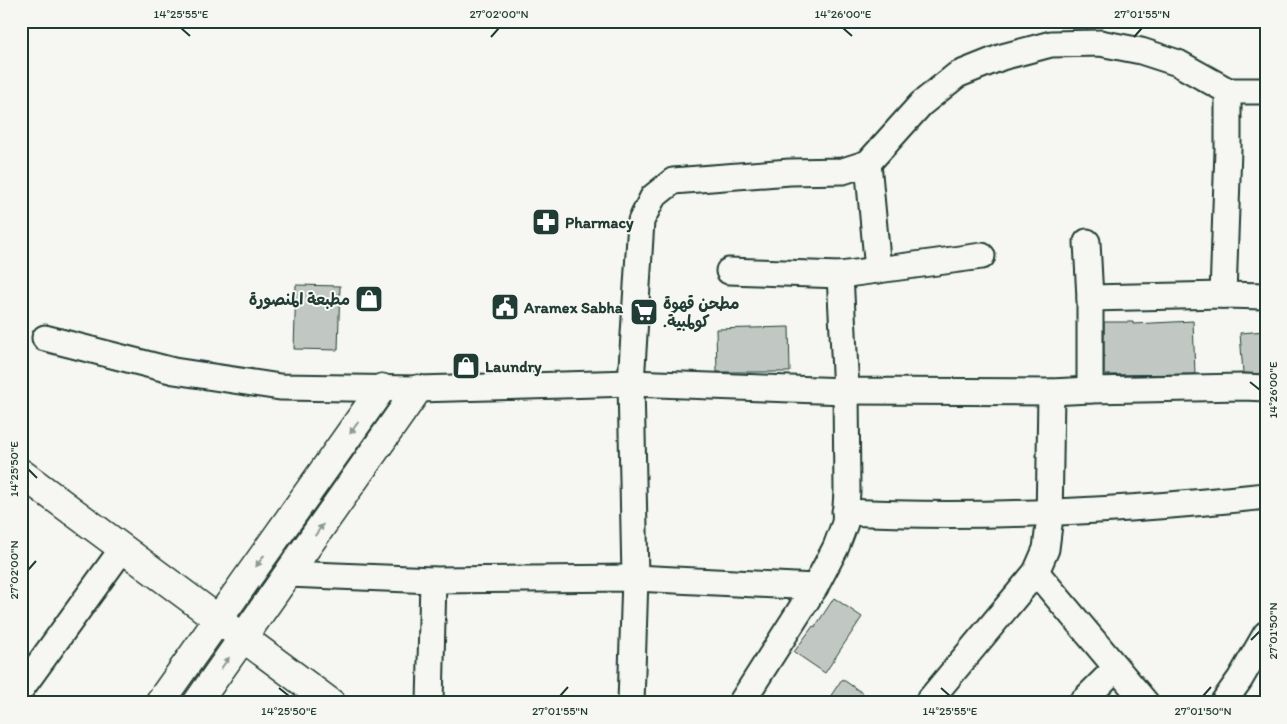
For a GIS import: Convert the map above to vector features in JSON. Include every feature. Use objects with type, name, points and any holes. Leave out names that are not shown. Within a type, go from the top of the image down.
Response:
[{"type":"main road","points":[[159,703],[382,388]]},
{"type":"main road","points":[[197,703],[418,389]]},
{"type":"main road","points":[[24,478],[123,548],[331,703]]},
{"type":"street","points":[[631,703],[635,578],[632,383],[641,221],[652,198],[673,181],[790,172],[843,171],[868,163],[921,104],[958,75],[1002,57],[1051,44],[1100,42],[1141,51],[1178,64],[1228,91],[1266,91]]},
{"type":"street","points":[[1223,295],[1228,91]]},
{"type":"street","points":[[868,163],[878,270]]},
{"type":"street","points":[[1087,242],[1090,298],[1090,390]]},
{"type":"street","points":[[729,271],[840,275],[982,256]]},
{"type":"street","points":[[741,703],[814,587],[836,547],[844,523],[847,491],[846,391],[840,275]]},
{"type":"street","points":[[1090,298],[1266,296]]},
{"type":"street","points":[[45,338],[174,370],[225,380],[280,387],[418,389],[632,383],[846,391],[1051,392],[1266,388]]},
{"type":"street","points":[[927,703],[1036,572],[1046,549],[1050,512],[1051,392]]},
{"type":"street","points":[[846,512],[942,516],[1050,512],[1182,505],[1266,496]]},
{"type":"street","points":[[21,689],[123,548]]},
{"type":"street","points":[[1036,572],[1146,703]]},
{"type":"street","points":[[288,574],[433,580],[635,578],[814,587]]},
{"type":"street","points":[[430,703],[433,580]]},
{"type":"street","points":[[1223,703],[1240,679],[1266,634]]},
{"type":"street","points":[[1081,703],[1116,668]]},
{"type":"building","points":[[296,285],[340,286],[338,350],[294,349]]},
{"type":"building","points":[[1193,321],[1195,374],[1104,375],[1104,322],[1133,322],[1133,324]]},
{"type":"building","points":[[789,327],[790,372],[717,372],[716,329]]},
{"type":"building","points":[[1266,331],[1266,374],[1243,373],[1240,333]]},
{"type":"building","points":[[834,598],[862,617],[825,673],[794,652],[813,626],[815,627]]},
{"type":"building","points":[[842,679],[877,703],[826,703]]},
{"type":"place","name":"Pharmacy","points":[[546,222]]},
{"type":"place","name":"مطبعة المنصورة","points":[[369,299]]},
{"type":"place","name":"Aramex Sabha","points":[[505,307]]},
{"type":"place","name":"مطحن قهوة .كولمبية","points":[[644,312]]},
{"type":"place","name":"Laundry","points":[[466,366]]}]
